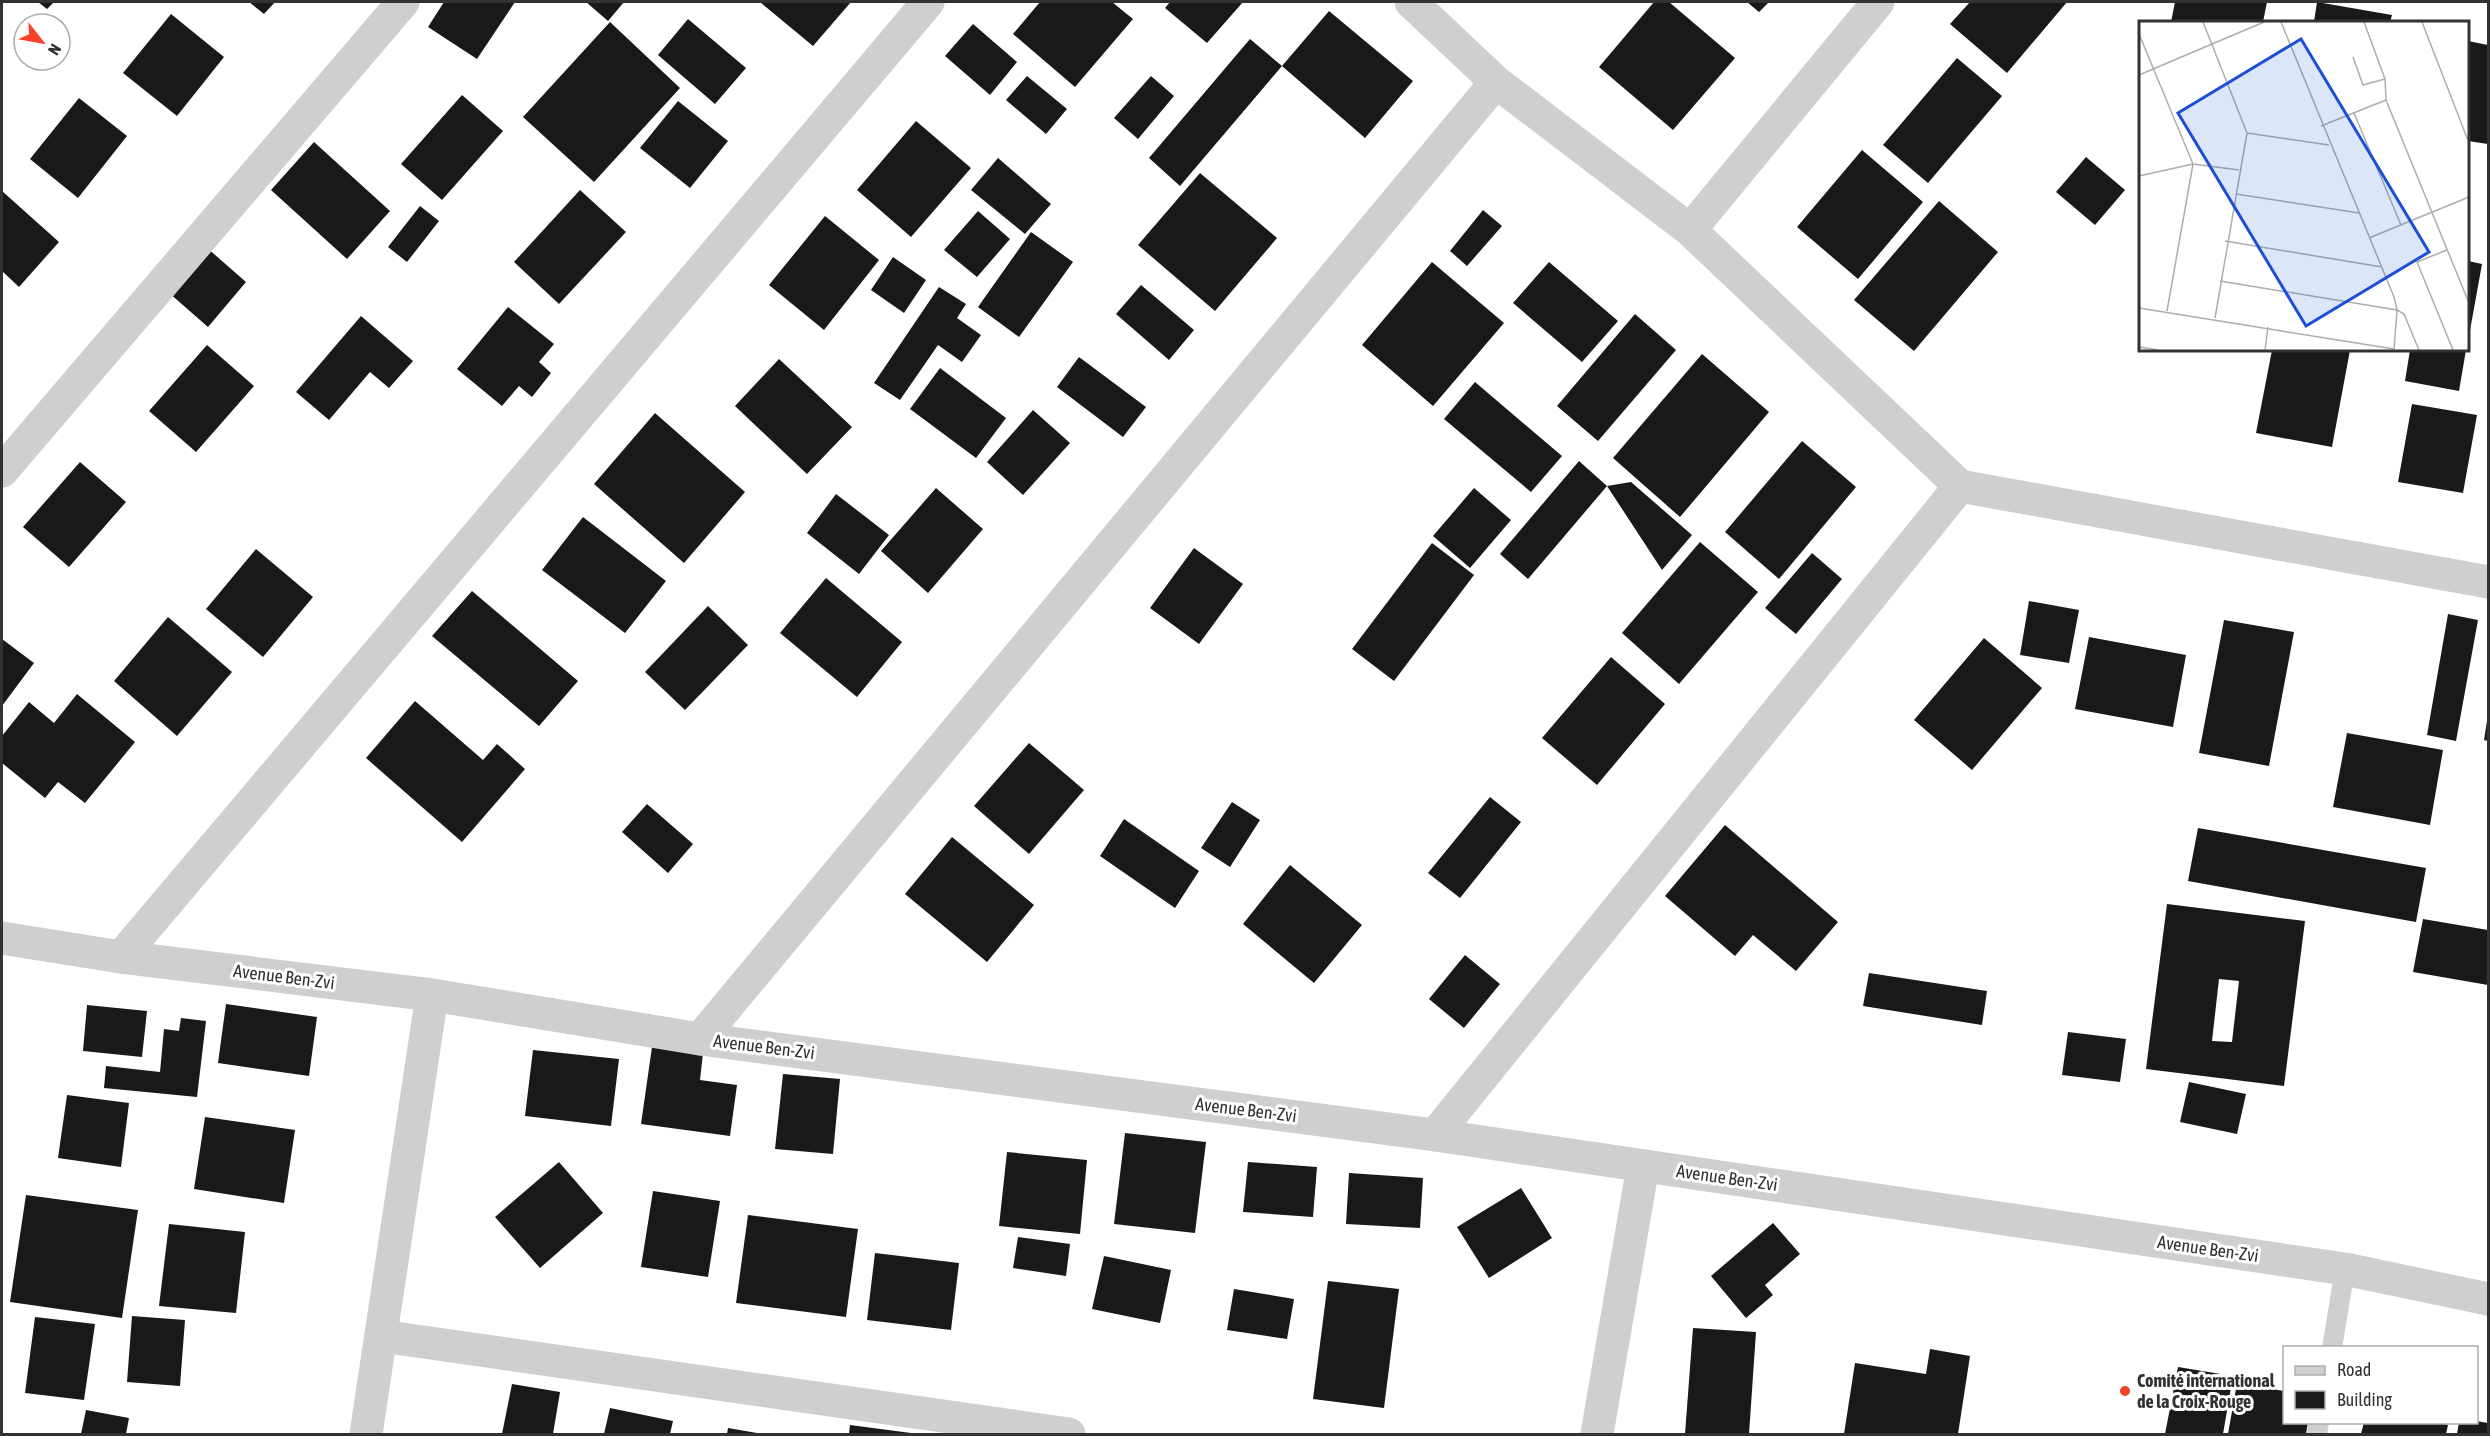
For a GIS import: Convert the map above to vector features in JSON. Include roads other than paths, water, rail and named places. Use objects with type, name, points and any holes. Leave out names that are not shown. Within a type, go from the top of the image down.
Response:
[{"type":"street","points":[[2,471],[403,2]]},
{"type":"street","points":[[122,957],[928,2]]},
{"type":"street","points":[[1411,2],[1496,82],[1690,230],[1960,486],[2488,582]]},
{"type":"street","points":[[1690,230],[1878,2]]},
{"type":"street","points":[[700,1039],[1496,82]]},
{"type":"street","points":[[1435,1135],[1960,486]]},
{"type":"street","name":"Avenue Ben-Zvi","points":[[2,938],[122,957],[432,995],[700,1039],[1435,1135],[2345,1269],[2488,1299]]},
{"type":"street","points":[[366,1434],[432,995]]},
{"type":"street","points":[[1597,1434],[1643,1166]]},
{"type":"street","points":[[381,1336],[1069,1434]]},
{"type":"lane","points":[[2332,1346],[2345,1269]]},
{"type":"place","name":"Comité international de la Croix-Rouge","points":[[2125,1391]]}]
